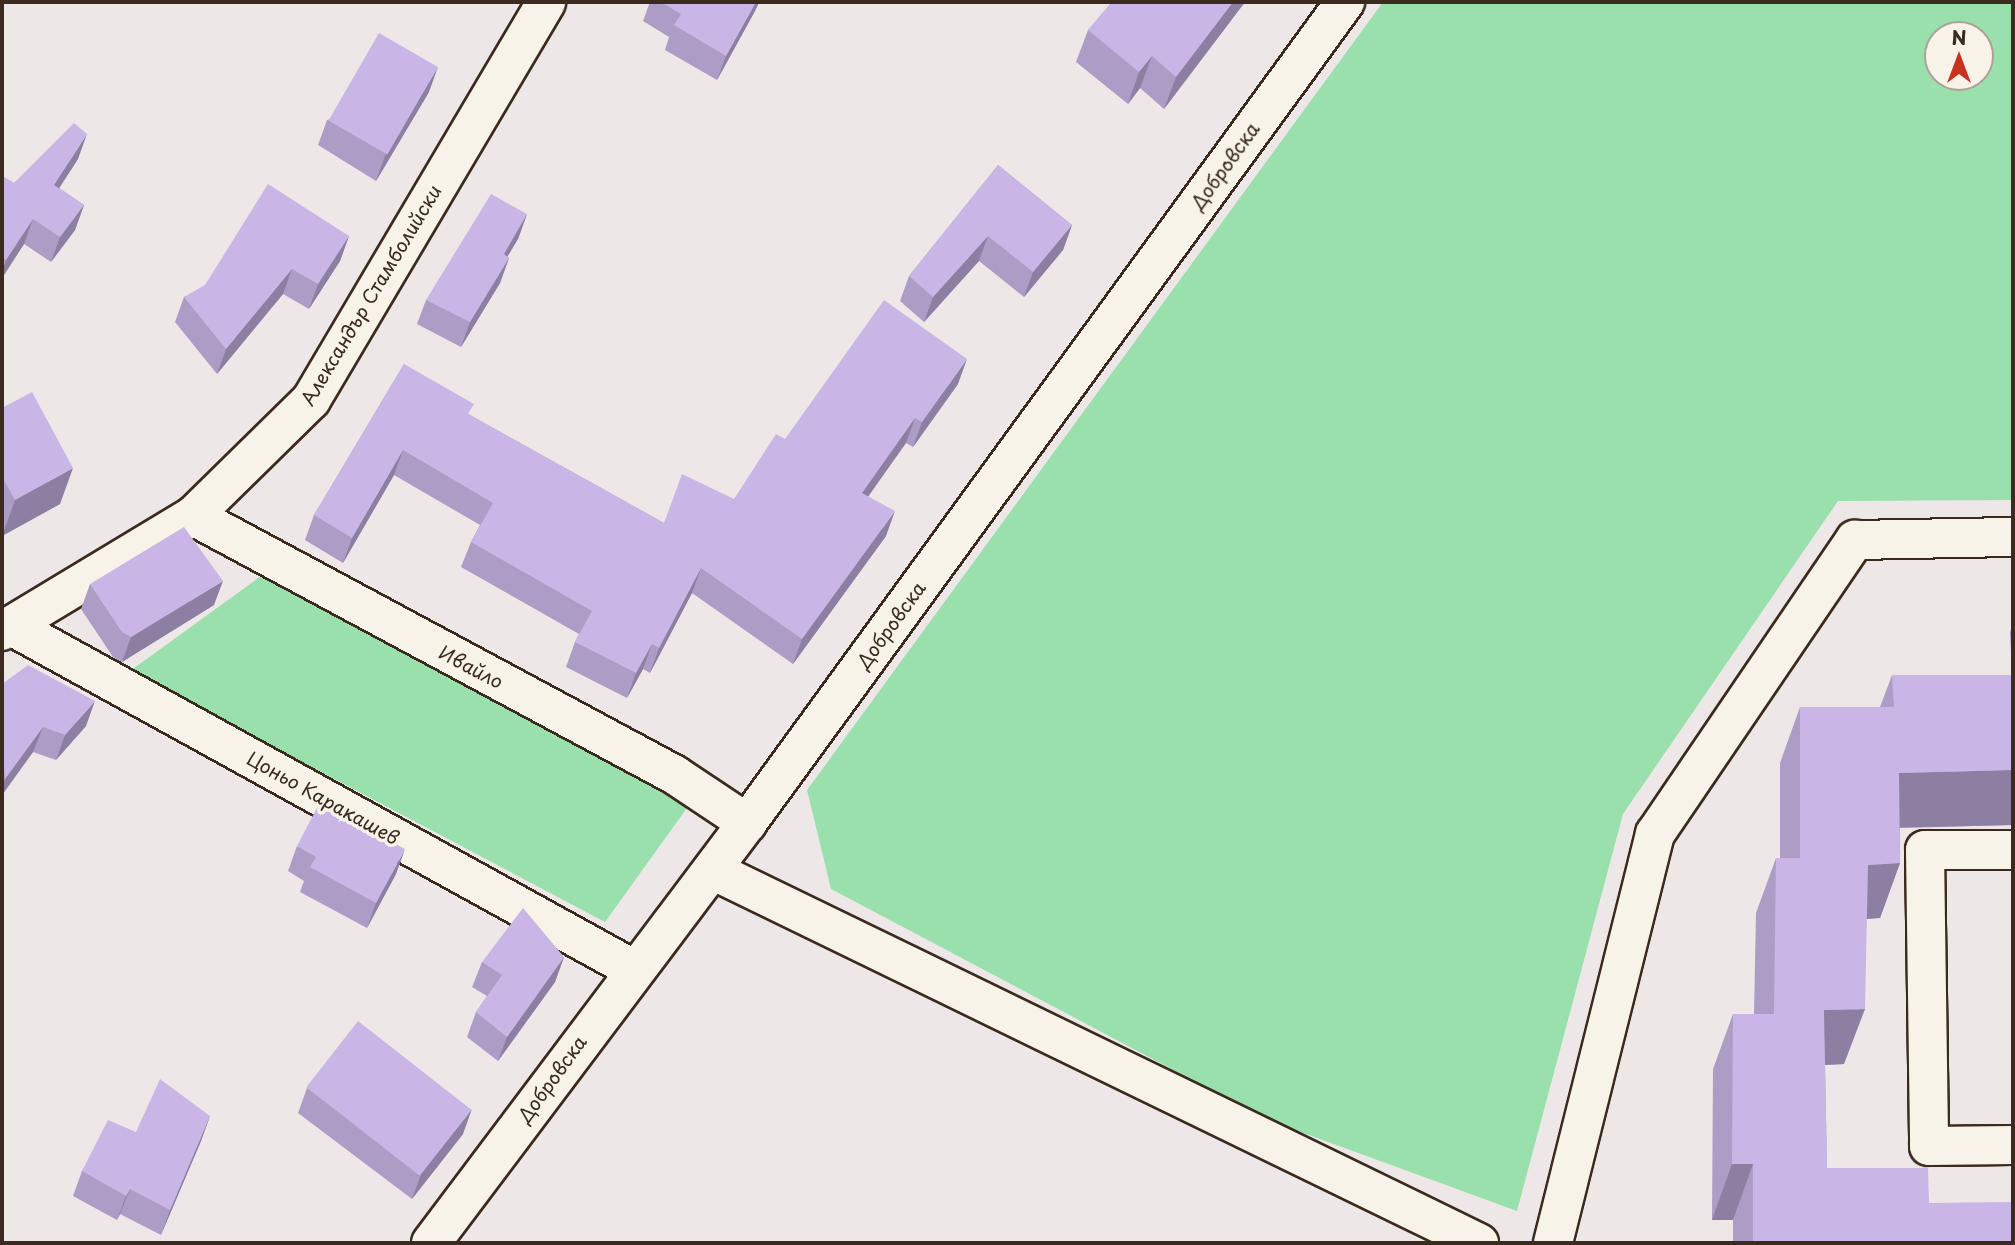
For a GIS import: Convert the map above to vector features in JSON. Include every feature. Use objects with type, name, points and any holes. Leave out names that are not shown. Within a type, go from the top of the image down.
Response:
[{"type":"street","name":"Александър Стамболийски","points":[[8,629],[193,516],[311,400],[546,2]]},
{"type":"street","name":"Добровска","points":[[432,1243],[634,969],[712,870],[1345,2]]},
{"type":"street","name":"Ивайло","points":[[193,516],[675,775],[747,822]]},
{"type":"street","points":[[1553,1243],[1655,834],[1855,540],[2013,537]]},
{"type":"street","name":"Цоньо Каракашев","points":[[8,629],[634,969]]},
{"type":"street","points":[[2013,850],[1925,850],[1929,1146],[2013,1145]]},
{"type":"street","points":[[712,870],[1479,1243]]},
{"type":"green space","points":[[1383,2],[2013,2],[2013,500],[1838,501],[1623,814],[1517,1211],[1268,1120],[831,889],[807,790]]},
{"type":"green space","points":[[261,576],[692,801],[605,922],[130,671]]},
{"type":"building","points":[[661,2],[756,2],[726,56],[674,25],[681,14]]},
{"type":"building","points":[[1112,2],[1233,2],[1176,77],[1152,56],[1139,72],[1088,30]]},
{"type":"building","points":[[379,33],[438,67],[387,154],[328,120]]},
{"type":"building","points":[[74,123],[87,134],[54,185],[84,205],[60,237],[33,219],[6,260],[2,257],[2,176],[14,183]]},
{"type":"building","points":[[998,165],[1072,225],[1033,272],[988,236],[933,297],[909,276]]},
{"type":"building","points":[[268,184],[349,236],[318,284],[292,269],[226,349],[184,297],[205,285]]},
{"type":"building","points":[[491,194],[527,214],[504,254],[509,258],[470,322],[426,300]]},
{"type":"building","points":[[884,300],[967,359],[922,422],[915,418],[862,493],[895,511],[802,639],[701,568],[659,648],[652,644],[636,673],[575,642],[592,611],[471,542],[493,503],[403,450],[352,538],[314,515],[404,364],[474,404],[468,414],[664,523],[682,474],[734,499],[776,434],[785,439]]},
{"type":"building","points":[[32,392],[73,468],[15,500],[2,477],[2,408]]},
{"type":"building","points":[[184,527],[223,581],[131,637],[122,632],[90,584]]},
{"type":"building","points":[[28,665],[95,701],[65,735],[43,727],[5,779],[2,684]]},
{"type":"building","points":[[1892,675],[2013,675],[2013,770],[1899,773],[1900,863],[1868,865],[1865,1009],[1824,1010],[1827,1168],[1928,1168],[1929,1203],[2013,1202],[2013,1243],[1753,1243],[1753,1164],[1732,1164],[1733,1014],[1774,1014],[1776,858],[1800,858],[1800,707],[1894,707]]},
{"type":"building","points":[[319,804],[405,849],[376,903],[310,867],[316,857],[297,846]]},
{"type":"building","points":[[523,908],[564,957],[507,1037],[476,1012],[502,975],[482,962]]},
{"type":"building","points":[[358,1021],[471,1110],[420,1176],[306,1087]]},
{"type":"building","points":[[160,1079],[210,1116],[170,1210],[130,1189],[126,1196],[82,1171],[108,1120],[136,1132]]}]
